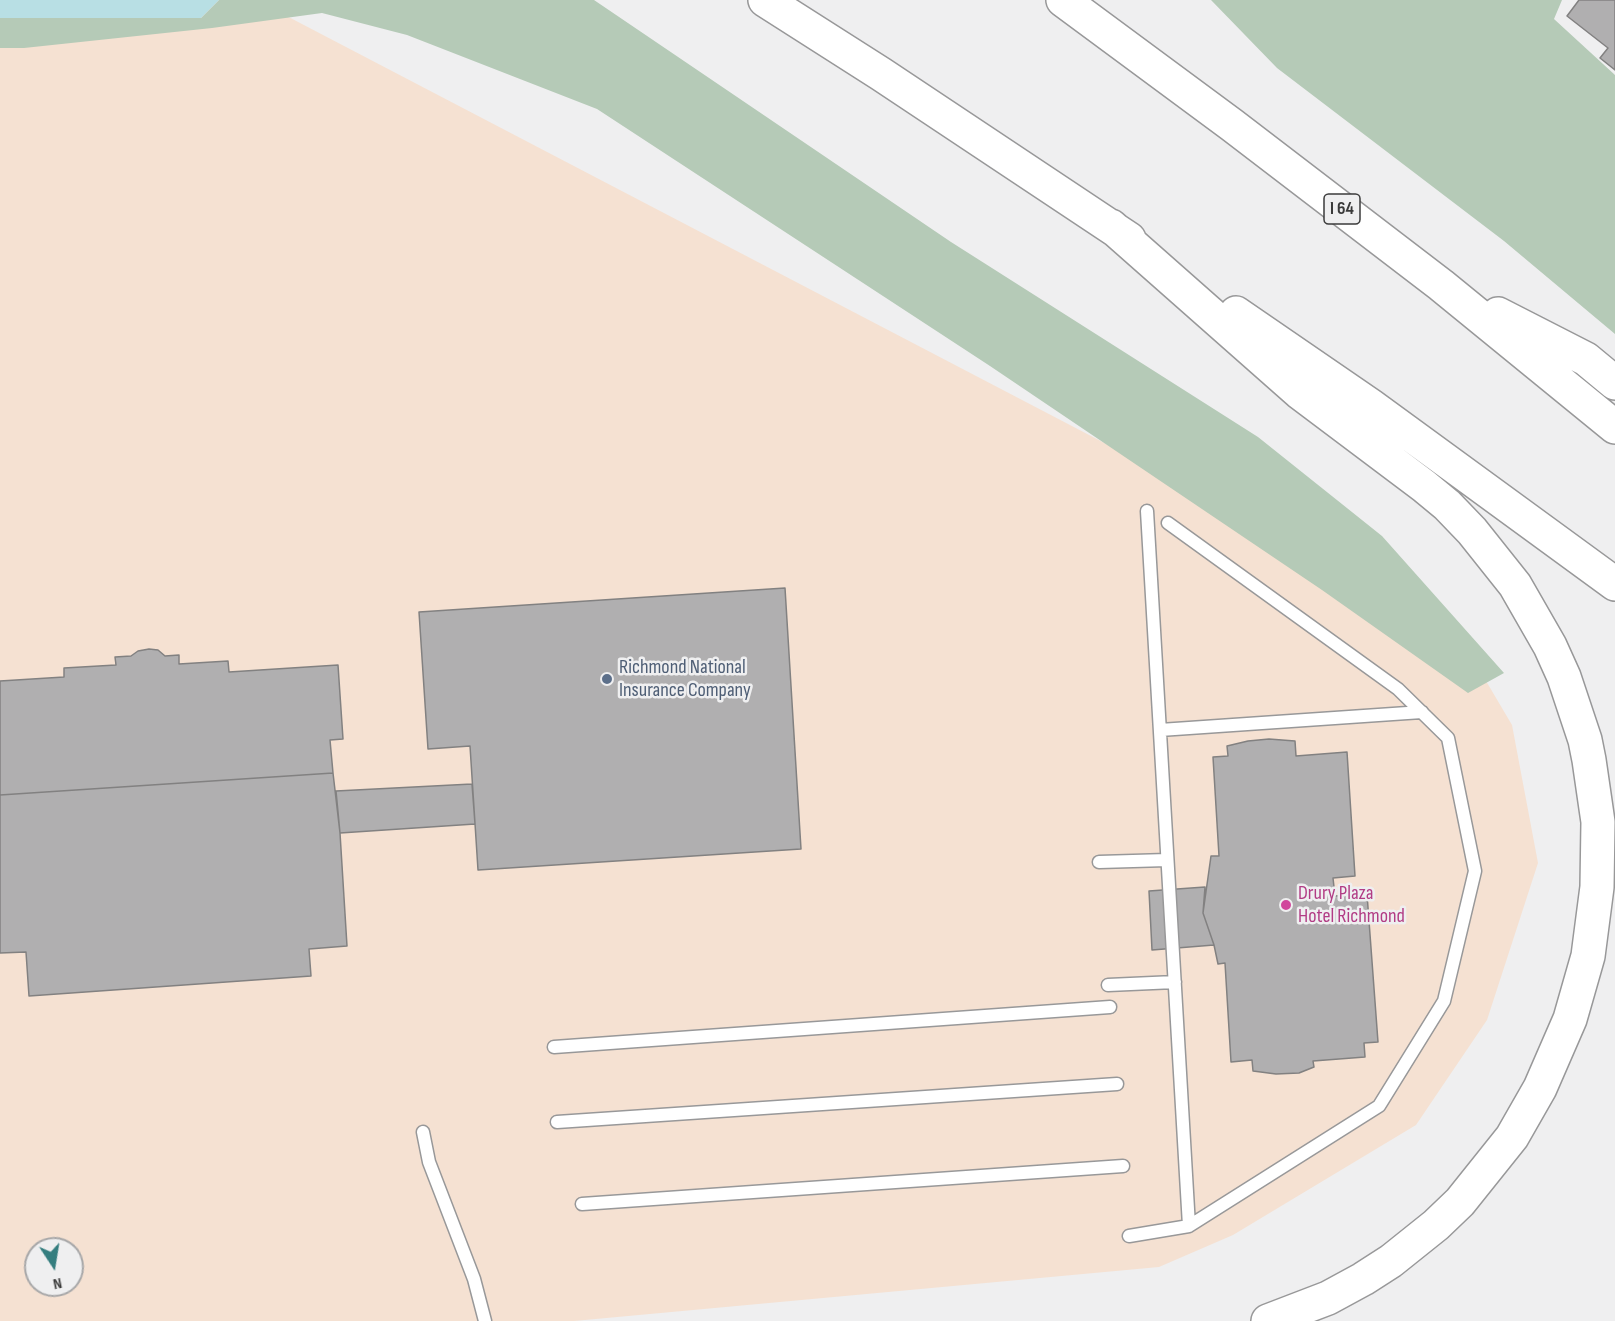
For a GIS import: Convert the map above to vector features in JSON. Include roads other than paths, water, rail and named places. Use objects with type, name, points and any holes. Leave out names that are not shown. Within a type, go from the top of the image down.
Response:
[{"type":"highway","points":[[765,0],[1111,226],[1370,405],[1615,584]]},
{"type":"highway","name":"I 64","points":[[1063,0],[1232,125],[1441,285],[1615,428]]},
{"type":"highway","points":[[1111,226],[1299,392],[1424,486],[1447,505],[1472,531],[1515,585],[1550,646],[1564,677],[1585,740],[1598,822],[1597,887],[1588,956],[1570,1019],[1540,1088],[1512,1137],[1460,1202],[1436,1225],[1391,1261],[1363,1280],[1328,1298],[1268,1321]]},
{"type":"highway","points":[[1441,285],[1586,359],[1615,383]]},
{"type":"lane","points":[[1147,511],[1189,1226]]},
{"type":"lane","points":[[1129,1236],[1189,1226],[1380,1106],[1444,1001],[1475,871],[1448,738],[1398,689],[1168,523]]},
{"type":"lane","points":[[1160,730],[1422,712]]},
{"type":"lane","points":[[1099,861],[1167,860]]},
{"type":"lane","points":[[1108,985],[1174,982]]},
{"type":"lane","points":[[554,1047],[1110,1006]]},
{"type":"lane","points":[[557,1122],[1117,1084]]},
{"type":"lane","points":[[423,1132],[433,1171],[474,1279],[485,1321]]},
{"type":"lane","points":[[582,1204],[1123,1166]]},
{"type":"water","points":[[0,0],[219,0],[201,18],[0,18]]},
{"type":"place","name":"Richmond National Insurance Company","points":[[607,679]]},
{"type":"place","name":"Drury Plaza Hotel Richmond","points":[[1286,905]]}]
